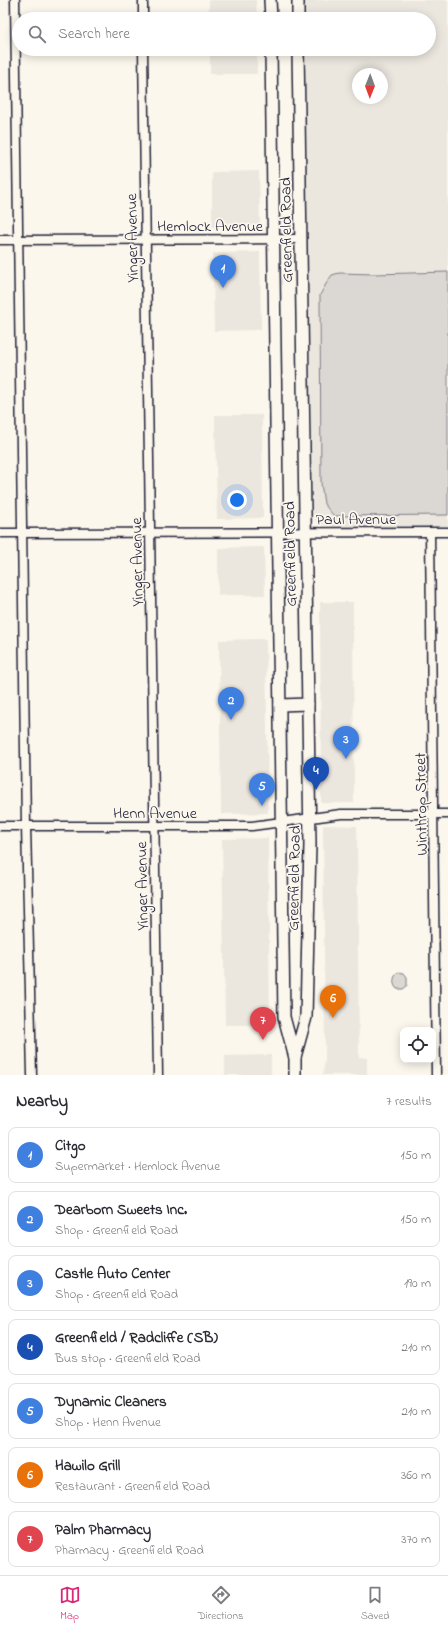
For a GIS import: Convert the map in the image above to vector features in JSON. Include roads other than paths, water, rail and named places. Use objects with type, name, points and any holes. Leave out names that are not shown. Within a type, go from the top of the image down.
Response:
[{"type":"main road","points":[[270,0],[271,12]]},
{"type":"main road","points":[[298,0],[298,12]]},
{"type":"main road","name":"Greenfield Road","points":[[271,56],[284,1017],[295,1058]]},
{"type":"main road","name":"Greenfield Road","points":[[295,1075],[295,1058],[306,1017],[309,817],[298,56]]},
{"type":"main road","points":[[280,704],[308,704]]},
{"type":"street","points":[[15,0],[15,12]]},
{"type":"street","points":[[143,0],[143,12]]},
{"type":"street","points":[[16,56],[26,826],[32,1075]]},
{"type":"street","name":"Yinger Avenue","points":[[143,56],[158,1075]]},
{"type":"street","name":"Hemlock Avenue","points":[[0,240],[301,239]]},
{"type":"street","name":"Winthrop Street","points":[[430,532],[436,1075]]},
{"type":"street","name":"Paul Avenue","points":[[0,533],[448,532]]},
{"type":"street","name":"Henn Avenue","points":[[0,826],[252,826],[309,817],[341,814],[448,814]]},
{"type":"place","name":"Citgo","points":[[223,288]]},
{"type":"place","name":"Dearborn Sweets Inc.","points":[[231,720]]},
{"type":"place","name":"Castle Auto Center","points":[[346,759]]},
{"type":"place","name":"Greenfield / Radcliffe (SB)","points":[[316,790]]},
{"type":"place","name":"Dynamic Cleaners","points":[[262,806]]},
{"type":"place","name":"Hawilo Grill","points":[[333,1018]]},
{"type":"place","name":"Palm Pharmacy","points":[[263,1040]]}]
